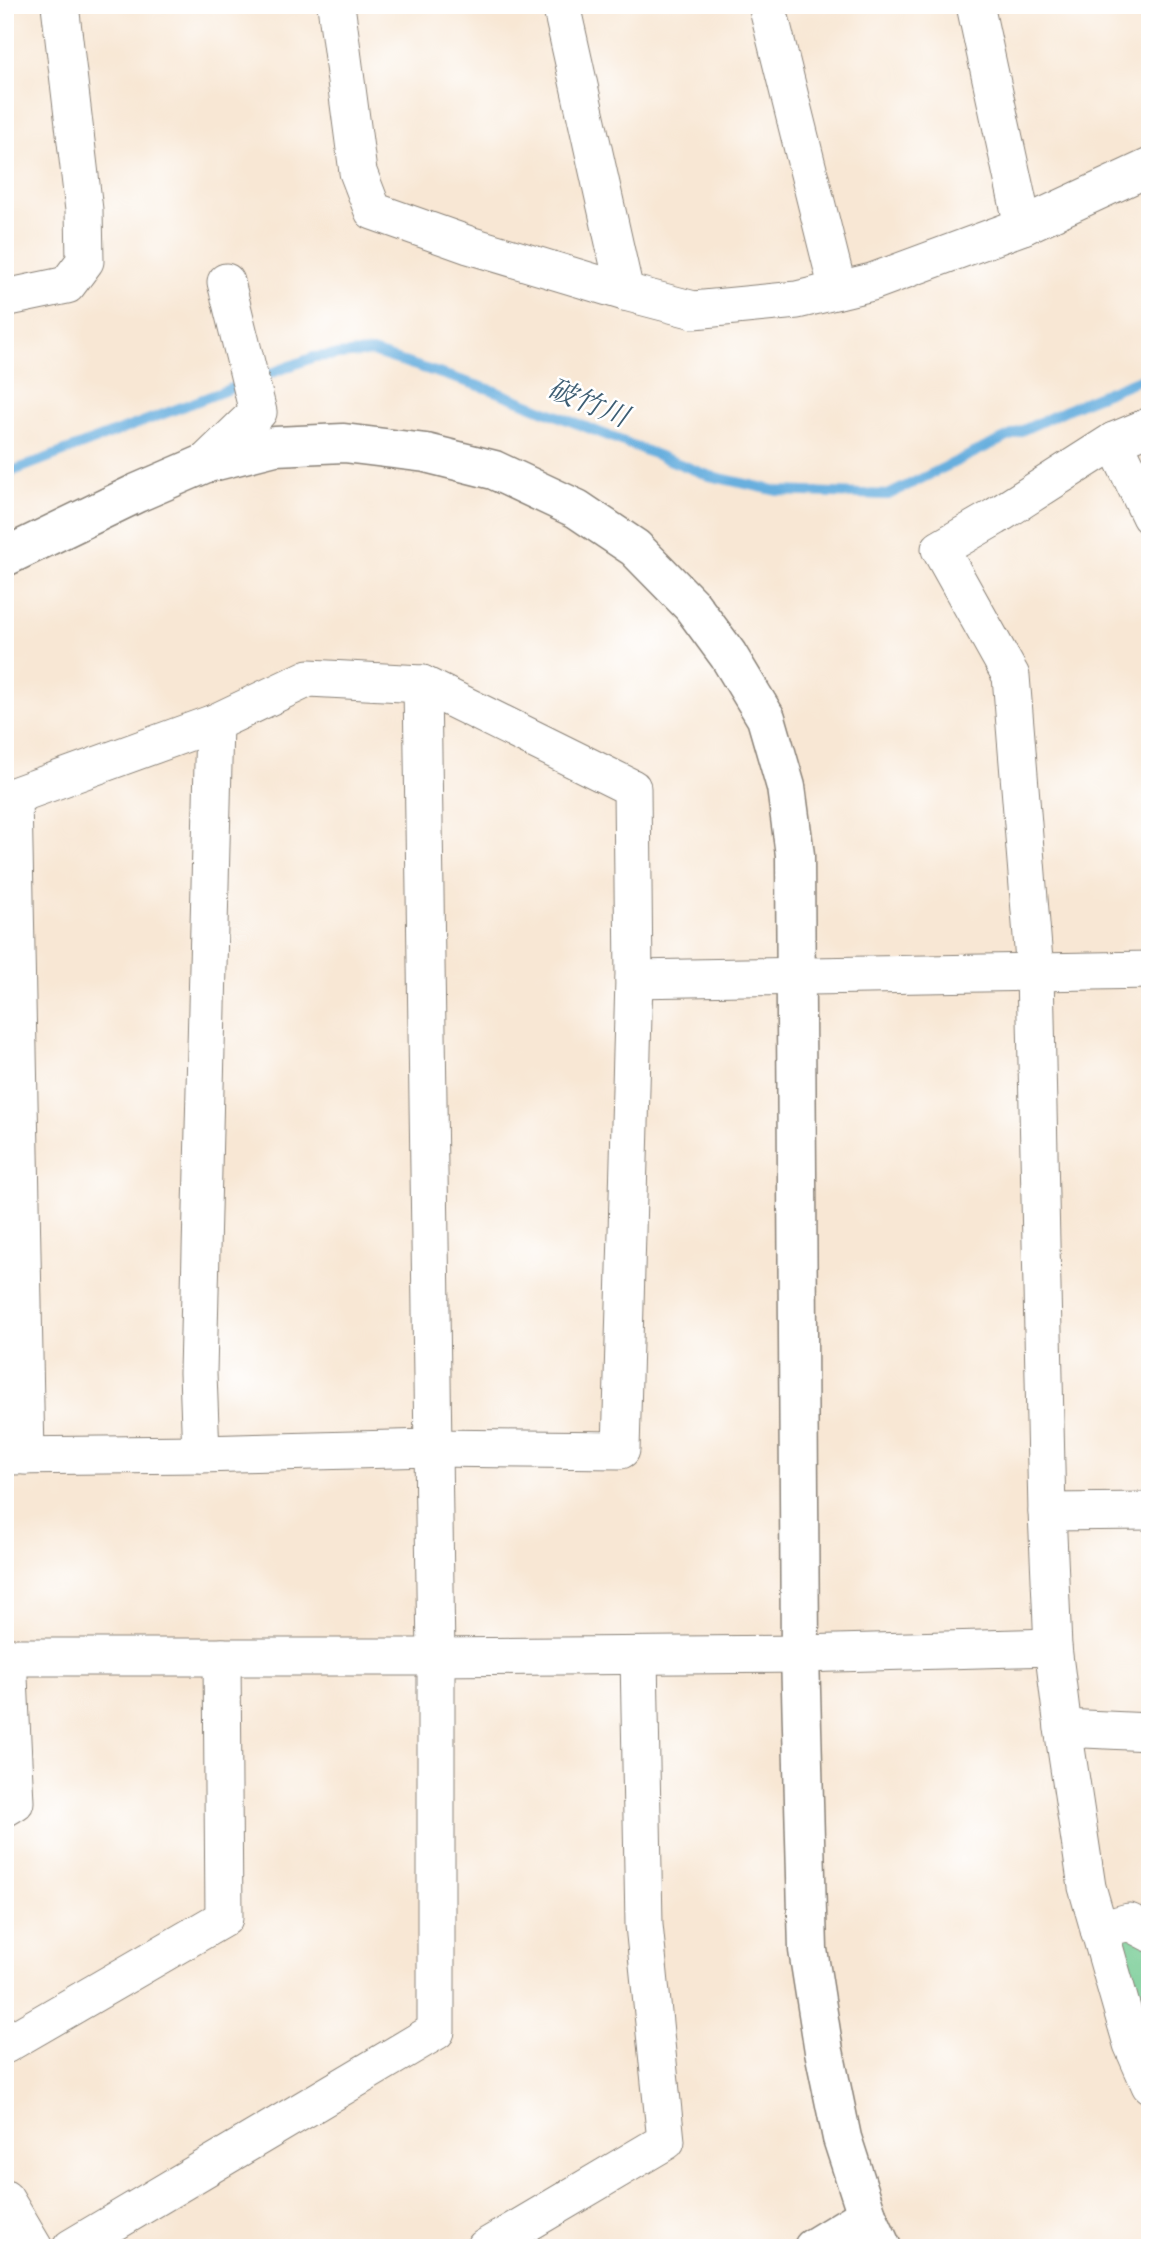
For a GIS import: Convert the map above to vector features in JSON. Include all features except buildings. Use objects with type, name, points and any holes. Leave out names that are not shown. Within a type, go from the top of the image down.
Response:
[{"type":"street","points":[[5,298],[67,285],[85,261],[84,210],[60,5]]},
{"type":"street","points":[[337,5],[358,172],[373,211],[469,244],[625,292],[694,310],[797,300],[873,282],[1023,226],[1150,167]]},
{"type":"street","points":[[561,5],[625,292]]},
{"type":"street","points":[[767,5],[838,290]]},
{"type":"street","points":[[975,5],[1023,226]]},
{"type":"street","points":[[204,464],[258,412],[226,282]]},
{"type":"street","points":[[1150,426],[1114,441],[940,549],[1011,676],[1035,973],[1047,1512],[1053,1647],[1087,1886],[1132,2044],[1150,2085]]},
{"type":"street","points":[[1114,441],[1150,516]]},
{"type":"street","points":[[5,557],[204,464],[275,446],[344,443],[426,453],[494,470],[577,509],[635,548],[692,606],[728,656],[766,718],[786,788],[795,855],[800,1654],[808,1950],[824,2051],[842,2138],[874,2231],[813,2248]]},
{"type":"street","points":[[309,678],[422,684],[632,788],[634,979],[621,1450],[432,1448],[16,1456],[9,798],[214,723],[309,678]]},
{"type":"street","points":[[71,2248],[436,2031],[436,1657],[422,684]]},
{"type":"street","points":[[201,1454],[198,1373],[214,723]]},
{"type":"street","points":[[634,979],[1150,970]]},
{"type":"street","points":[[1047,1512],[1150,1511]]},
{"type":"street","points":[[5,1808],[15,1802],[7,1657],[639,1656],[1053,1647]]},
{"type":"street","points":[[485,2248],[666,2141],[644,1925],[639,1656]]},
{"type":"street","points":[[5,2045],[224,1918],[222,1657]]},
{"type":"street","points":[[1063,1728],[1150,1732]]},
{"type":"street","points":[[1099,1930],[1129,1922],[1150,1933]]},
{"type":"street","points":[[5,2199],[34,2248]]},
{"type":"green space","points":[[1099,1930],[1150,1933],[1150,2085]]},
{"type":"waterway","name":"破竹川","points":[[5,474],[314,357],[372,352],[492,390],[710,476],[778,491],[888,495],[1086,401],[1150,375]]}]
